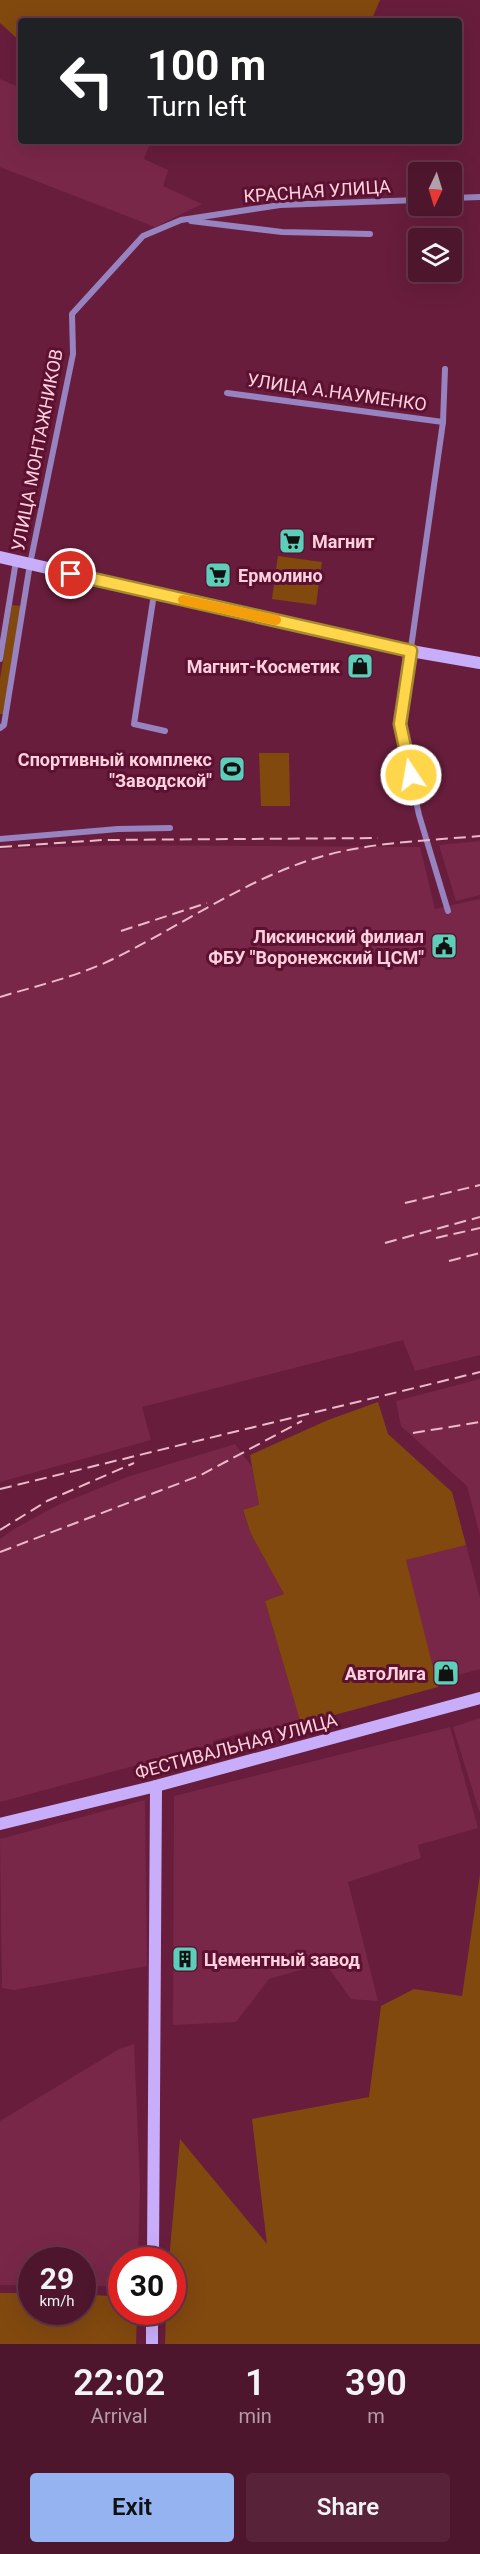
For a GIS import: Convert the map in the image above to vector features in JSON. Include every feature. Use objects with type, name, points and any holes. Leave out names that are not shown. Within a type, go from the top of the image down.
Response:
[{"type":"main road","points":[[0,557],[411,651],[480,663]]},
{"type":"main road","name":"ФЕСТИВАЛЬНАЯ УЛИЦА","points":[[0,1824],[156,1786],[480,1698]]},
{"type":"main road","points":[[153,2247],[156,1786]]},
{"type":"main road","points":[[152,2325],[152,2344]]},
{"type":"street","points":[[462,198],[480,197]]},
{"type":"street","name":"КРАСНАЯ УЛИЦА","points":[[143,236],[181,220],[280,205],[408,200]]},
{"type":"street","name":"КРАСНАЯ УЛИЦА","points":[[181,220],[282,232],[370,234]]},
{"type":"street","name":"УЛИЦА МОНТАЖНИКОВ","points":[[0,728],[4,725],[30,564],[73,354],[72,314],[143,236]]},
{"type":"street","points":[[445,369],[443,422],[400,724],[419,814],[448,911]]},
{"type":"street","name":"УЛИЦА А.НАУМЕНКО","points":[[227,393],[443,422]]},
{"type":"street","name":"УЛИЦА МОНТАЖНИКОВ","points":[[0,659],[16,561]]},
{"type":"street","points":[[154,594],[134,724],[165,730]]},
{"type":"street","points":[[0,839],[118,829],[170,828]]},
{"type":"shaded area","points":[[0,0],[380,0],[372,18],[18,18],[18,39],[0,23]]},
{"type":"shaded area","points":[[0,79],[18,87],[18,144],[150,144],[144,159],[168,170],[163,186],[202,204],[155,227],[0,167]]},
{"type":"shaded area","points":[[278,556],[322,562],[316,605],[272,599]]},
{"type":"shaded area","points":[[12,605],[21,606],[3,714],[0,714],[0,679]]},
{"type":"shaded area","points":[[259,753],[289,753],[290,806],[261,806]]},
{"type":"shaded area","points":[[480,841],[480,895],[456,901],[439,845]]},
{"type":"shaded area","points":[[114,845],[420,847],[435,909],[480,899],[480,1355],[415,1371],[403,1340],[142,1407],[151,1440],[0,1482],[0,849]]},
{"type":"shaded area","points":[[480,1379],[480,1535],[467,1486],[401,1426],[396,1401]]},
{"type":"shaded area","points":[[378,1402],[388,1434],[452,1492],[466,1545],[406,1560],[438,1687],[301,1724],[265,1601],[284,1594],[251,1534],[243,1510],[259,1505],[250,1455],[328,1420]]},
{"type":"shaded area","points":[[235,1444],[252,1467],[259,1506],[243,1511],[251,1534],[284,1594],[265,1601],[301,1724],[264,1735],[260,1728],[213,1741],[213,1744],[193,1750],[0,1802],[0,1539],[58,1505],[127,1477]]},
{"type":"shaded area","points":[[466,1545],[480,1598],[480,1669],[436,1681],[406,1560]]},
{"type":"shaded area","points":[[480,1718],[480,1811],[479,1811],[453,1727]]},
{"type":"shaded area","points":[[450,1727],[478,1828],[418,1845],[421,1858],[348,1882],[378,2001],[351,1999],[325,1963],[269,1979],[236,2022],[173,2025],[174,1796]]},
{"type":"shaded area","points":[[145,1800],[147,1966],[14,1990],[2,1988],[0,1839]]},
{"type":"shaded area","points":[[480,1874],[480,2344],[165,2344],[166,2325],[186,2325],[186,2247],[170,2247],[180,2139],[267,2244],[252,2119],[369,2097],[381,2006],[414,1989],[462,1996]]},
{"type":"shaded area","points":[[134,2044],[140,2185],[138,2247],[108,2247],[108,2286],[96,2286],[96,2247],[18,2247],[18,2285],[0,2285],[0,2121],[119,2049]]},
{"type":"shaded area","points":[[0,2293],[18,2293],[18,2325],[96,2325],[96,2295],[108,2296],[108,2325],[137,2325],[136,2344],[0,2344]]},
{"type":"railway","points":[[0,997],[59,980],[103,964],[238,891],[287,868],[313,859],[375,846],[480,836]]},
{"type":"railway","points":[[0,847],[103,840],[378,838]]},
{"type":"railway","points":[[121,931],[207,903]]},
{"type":"railway","points":[[405,1203],[480,1185]]},
{"type":"railway","points":[[385,1243],[480,1217]]},
{"type":"railway","points":[[436,1238],[480,1228]]},
{"type":"railway","points":[[449,1261],[480,1253]]},
{"type":"railway","points":[[0,1489],[480,1372]]},
{"type":"railway","points":[[0,1552],[201,1475],[302,1421]]},
{"type":"railway","points":[[413,1433],[480,1422]]},
{"type":"railway","points":[[0,1530],[47,1501],[134,1463]]},
{"type":"slow traffic","points":[[183,600],[276,620]]},
{"type":"place","name":"Магнит","points":[[292,541]]},
{"type":"place","name":"Ермолино","points":[[218,575]]},
{"type":"place","name":"Магнит-Косметик","points":[[360,666]]},
{"type":"place","name":"Спортивный комплекс \"Заводской\"","points":[[232,769]]},
{"type":"place","name":"Лискинский филиал ФБУ \"Воронежский ЦСМ\"","points":[[444,946]]},
{"type":"place","name":"АвтоЛига","points":[[446,1673]]},
{"type":"place","name":"Цементный завод","points":[[185,1959]]},
{"type":"route","points":[[71,574],[411,651],[400,724],[411,775]]}]
